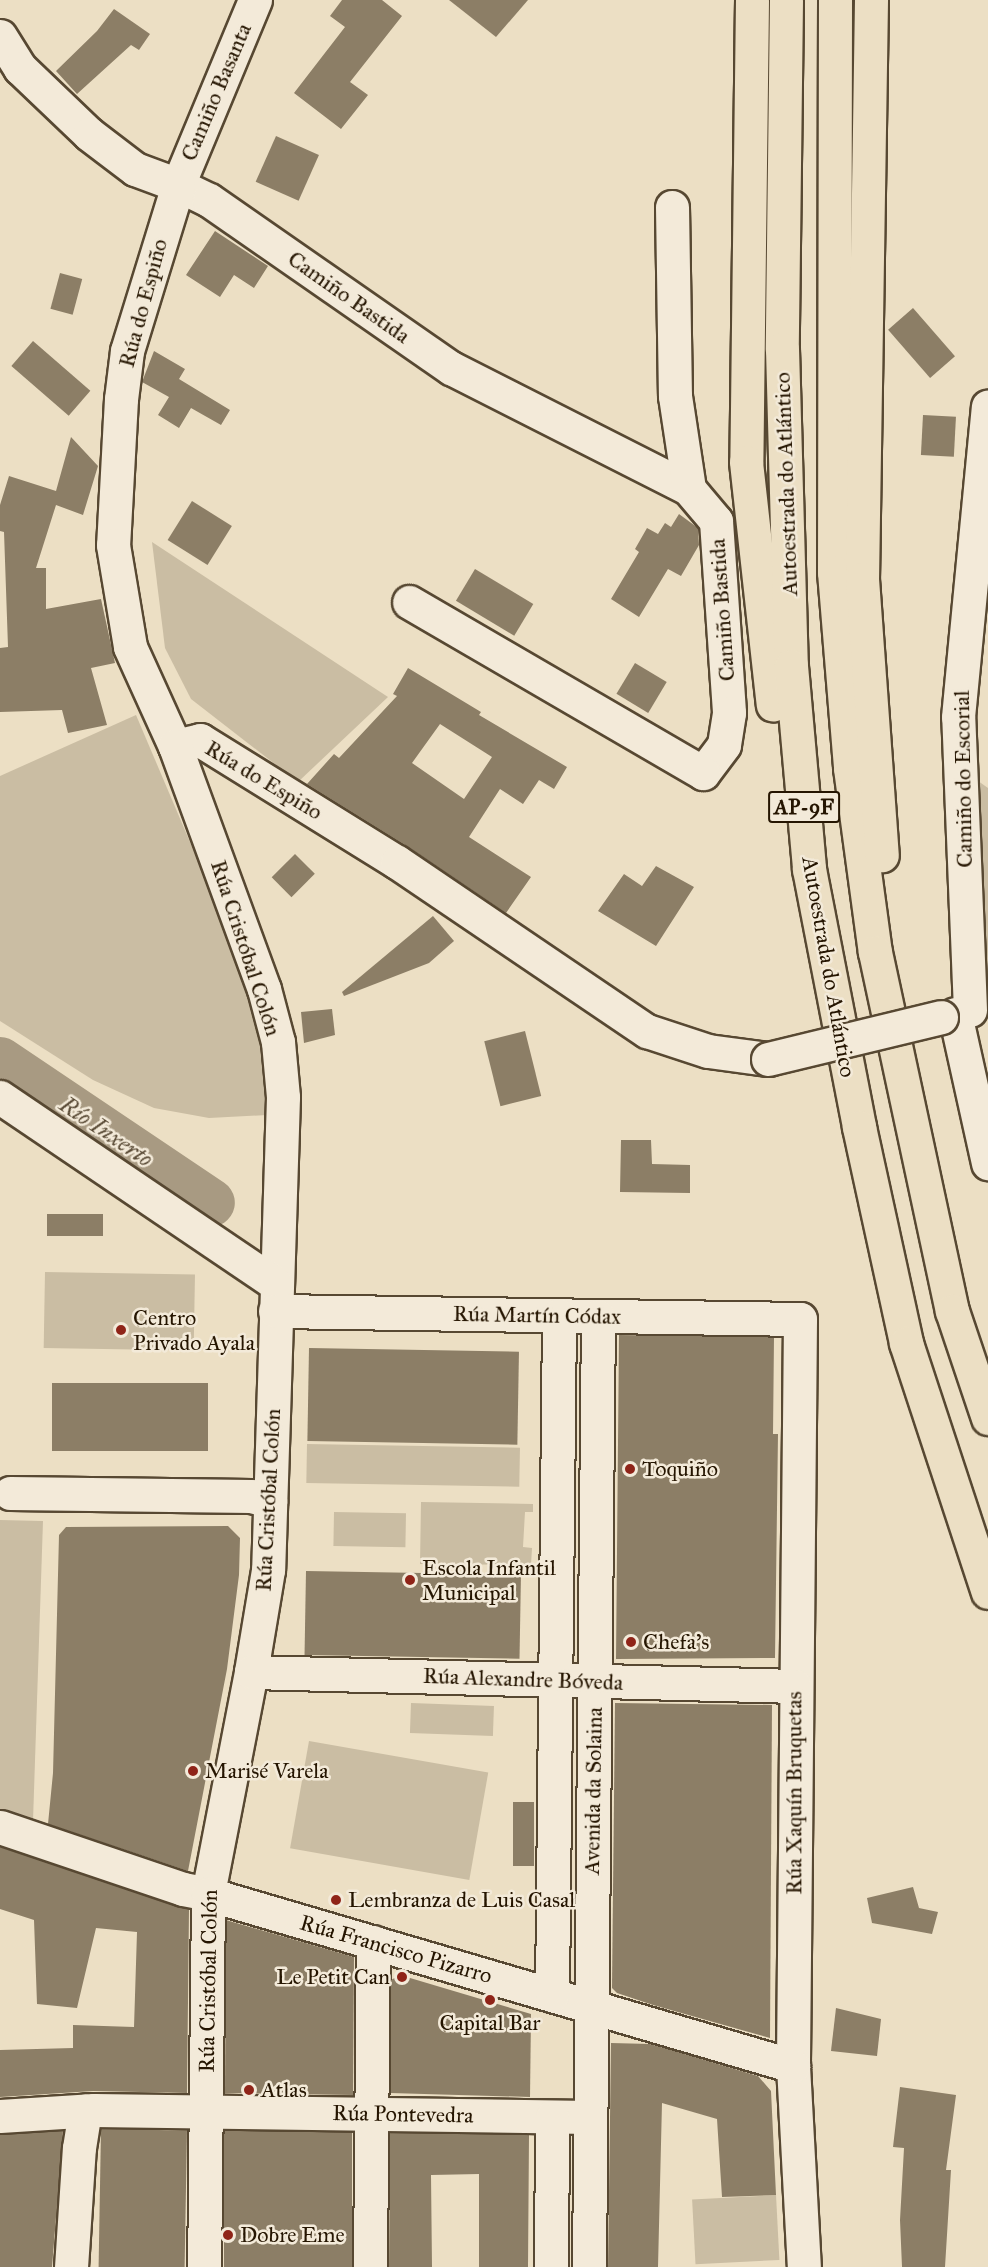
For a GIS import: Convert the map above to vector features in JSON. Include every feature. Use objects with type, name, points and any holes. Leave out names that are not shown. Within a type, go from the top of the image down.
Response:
[{"type":"highway","points":[[752,0],[746,462],[776,737],[809,869]]},
{"type":"highway","name":"Autoestrada do Atlántico","points":[[786,0],[783,361],[791,666],[809,869],[859,1128],[906,1343],[988,1592]]},
{"type":"highway","name":"Autoestrada do Atlántico","points":[[835,0],[834,572],[850,768],[875,952],[952,1311],[988,1418]]},
{"type":"highway","points":[[871,0],[862,579],[883,874],[875,952]]},
{"type":"street","name":"Camiño Basanta","points":[[178,185],[255,0]]},
{"type":"street","points":[[0,36],[10,75],[135,169],[178,185]]},
{"type":"street","name":"Camiño Bastida","points":[[178,185],[209,200],[451,368],[689,489],[716,521],[729,713],[724,745],[703,773],[409,602]]},
{"type":"street","name":"Rúa do Espiño","points":[[178,185],[127,351],[121,399],[113,544],[130,647],[175,746],[200,740],[397,862],[647,1031],[708,1051],[768,1059],[963,1011]]},
{"type":"street","points":[[672,207],[675,396],[689,489]]},
{"type":"street","name":"Camiño do Escorial","points":[[988,406],[981,533],[958,717],[963,1011],[988,1163]]},
{"type":"street","name":"Rúa Cristóbal Colón","points":[[175,746],[264,989],[278,1042],[283,1097],[268,1570],[251,1672],[208,1894],[204,2267]]},
{"type":"street","points":[[0,1098],[276,1297]]},
{"type":"street","name":"Rúa Martín Códax","points":[[276,1297],[559,1315],[800,1318]]},
{"type":"street","name":"Avenida da Solaina","points":[[552,1995],[559,1315]]},
{"type":"street","name":"Avenida da Solaina","points":[[589,2267],[598,1316]]},
{"type":"street","name":"Rúa Xaquín Bruquetas","points":[[800,1318],[793,2066],[804,2267]]},
{"type":"street","points":[[10,1493],[251,1496],[270,1501]]},
{"type":"street","name":"Rúa Alexandre Bóveda","points":[[251,1672],[795,1686]]},
{"type":"street","name":"Rúa Francisco Pizarro","points":[[0,1827],[183,1889],[208,1894],[793,2066]]},
{"type":"street","points":[[370,2267],[373,1942]]},
{"type":"street","points":[[71,2267],[79,2148],[85,2110]]},
{"type":"street","name":"Rúa Pontevedra","points":[[0,2116],[85,2110],[590,2117]]},
{"type":"street","points":[[550,2267],[552,2117]]},
{"type":"shaded area","points":[[152,542],[388,697],[298,782],[191,699],[165,648]]},
{"type":"shaded area","points":[[136,715],[252,988],[271,1080],[267,1115],[209,1118],[154,1108],[93,1080],[0,1021],[0,776]]},
{"type":"shaded area","points":[[971,776],[988,788],[988,973],[982,967]]},
{"type":"shaded area","points":[[45,1272],[195,1275],[194,1351],[44,1348]]},
{"type":"shaded area","points":[[307,1444],[520,1448],[519,1487],[306,1483]]},
{"type":"shaded area","points":[[421,1502],[533,1504],[533,1512],[525,1512],[523,1547],[532,1548],[531,1565],[420,1564]]},
{"type":"shaded area","points":[[334,1512],[406,1513],[405,1547],[333,1546]]},
{"type":"shaded area","points":[[0,1520],[43,1521],[33,1821],[0,1810]]},
{"type":"shaded area","points":[[411,1703],[494,1706],[493,1736],[410,1733]]},
{"type":"shaded area","points":[[309,1741],[488,1773],[469,1880],[290,1848]]},
{"type":"shaded area","points":[[776,2195],[779,2260],[696,2264],[692,2199]]},
{"type":"building","points":[[342,0],[382,0],[402,16],[350,82],[368,95],[341,129],[294,93],[345,27],[330,16]]},
{"type":"building","points":[[449,0],[528,0],[496,37]]},
{"type":"building","points":[[114,9],[150,34],[139,50],[131,45],[77,94],[56,71],[97,31]]},
{"type":"building","points":[[276,136],[319,155],[299,201],[256,182]]},
{"type":"building","points":[[215,231],[268,266],[254,288],[234,275],[220,297],[186,275]]},
{"type":"building","points":[[60,273],[82,279],[73,315],[50,309]]},
{"type":"building","points":[[913,308],[955,356],[930,378],[888,330]]},
{"type":"building","points":[[33,341],[90,391],[69,416],[11,366]]},
{"type":"building","points":[[154,351],[185,369],[179,379],[230,410],[221,425],[191,408],[179,428],[158,415],[169,397],[142,382]]},
{"type":"building","points":[[923,415],[956,417],[954,457],[921,455]]},
{"type":"building","points":[[71,437],[98,466],[83,515],[56,505],[36,568],[46,568],[46,609],[101,599],[115,663],[91,668],[107,725],[68,733],[62,710],[0,712],[0,648],[8,647],[4,532],[0,531],[0,505],[9,476],[56,491]]},
{"type":"building","points":[[192,501],[232,526],[207,565],[168,540]]},
{"type":"building","points":[[679,514],[698,528],[699,545],[681,576],[668,569],[639,617],[611,599],[639,552],[635,549],[647,528],[658,534],[665,523],[671,527]]},
{"type":"building","points":[[475,569],[533,604],[514,636],[456,601]]},
{"type":"building","points":[[635,663],[667,682],[648,713],[616,694]]},
{"type":"building","points":[[408,668],[481,712],[479,715],[567,767],[554,789],[539,780],[523,804],[500,789],[469,837],[531,877],[506,913],[407,846],[307,784],[334,754],[339,758],[397,696],[393,694]],"holes":[[[440,724],[492,757],[464,799],[412,763]]]},
{"type":"building","points":[[295,854],[315,874],[291,897],[272,877]]},
{"type":"building","points":[[656,866],[694,887],[656,946],[598,911],[624,874],[642,886]]},
{"type":"building","points":[[433,916],[454,941],[429,963],[344,996],[342,992]]},
{"type":"building","points":[[332,1009],[335,1035],[304,1043],[301,1012]]},
{"type":"building","points":[[525,1031],[541,1096],[500,1106],[484,1041]]},
{"type":"building","points":[[621,1140],[651,1140],[652,1164],[690,1165],[690,1193],[620,1192]]},
{"type":"building","points":[[47,1214],[103,1214],[103,1236],[47,1236]]},
{"type":"building","points":[[619,1335],[774,1337],[773,1434],[778,1434],[775,1658],[616,1659]]},
{"type":"building","points":[[309,1348],[519,1352],[517,1445],[307,1441]]},
{"type":"building","points":[[52,1383],[208,1383],[208,1451],[52,1451]]},
{"type":"building","points":[[228,1526],[240,1538],[239,1575],[227,1669],[188,1871],[48,1824],[53,1773],[59,1535],[66,1527]]},
{"type":"building","points":[[306,1571],[521,1575],[520,1659],[305,1655]]},
{"type":"building","points":[[615,1703],[772,1705],[770,2038],[653,2005],[617,1993],[612,1988]]},
{"type":"building","points":[[513,1802],[534,1802],[534,1866],[513,1866]]},
{"type":"building","points":[[0,1847],[189,1909],[187,2093],[93,2091],[0,2097],[0,2050],[73,2048],[73,2025],[134,2027],[137,1932],[96,1928],[77,2008],[37,2004],[34,1920],[0,1909]]},
{"type":"building","points":[[913,1887],[919,1908],[938,1912],[932,1934],[872,1923],[867,1898]]},
{"type":"building","points":[[226,1920],[354,1957],[353,2095],[225,2093]]},
{"type":"building","points":[[400,1975],[531,2014],[530,2097],[390,2093],[391,1980]]},
{"type":"building","points":[[836,2008],[881,2019],[877,2056],[831,2051]]},
{"type":"building","points":[[611,2043],[650,2044],[675,2051],[758,2076],[771,2091],[776,2195],[722,2197],[717,2119],[662,2103],[658,2267],[608,2267]]},
{"type":"building","points":[[900,2087],[956,2095],[946,2170],[951,2170],[945,2267],[902,2267],[900,2220],[904,2148],[893,2147]]},
{"type":"building","points":[[101,2129],[187,2131],[185,2267],[99,2267]]},
{"type":"building","points":[[63,2131],[52,2267],[0,2267],[0,2135]]},
{"type":"building","points":[[224,2131],[352,2131],[352,2267],[224,2267]]},
{"type":"building","points":[[390,2133],[529,2135],[528,2267],[479,2267],[479,2174],[431,2175],[432,2267],[389,2267]]},
{"type":"waterway","name":"Río Inxerto","points":[[0,1061],[211,1203]]},
{"type":"place","name":"Centro Privado Ayala","points":[[121,1330]]},
{"type":"place","name":"Toquiño","points":[[630,1469]]},
{"type":"place","name":"Escola Infantil Municipal","points":[[410,1580]]},
{"type":"place","name":"Chefa's","points":[[631,1642]]},
{"type":"place","name":"Marisé Varela","points":[[193,1771]]},
{"type":"place","name":"Lembranza de Luis Casal","points":[[336,1900]]},
{"type":"place","name":"Le Petit Can","points":[[402,1977]]},
{"type":"place","name":"Capital Bar","points":[[490,2000]]},
{"type":"place","name":"Atlas","points":[[249,2090]]},
{"type":"place","name":"Dobre Eme","points":[[228,2235]]}]
